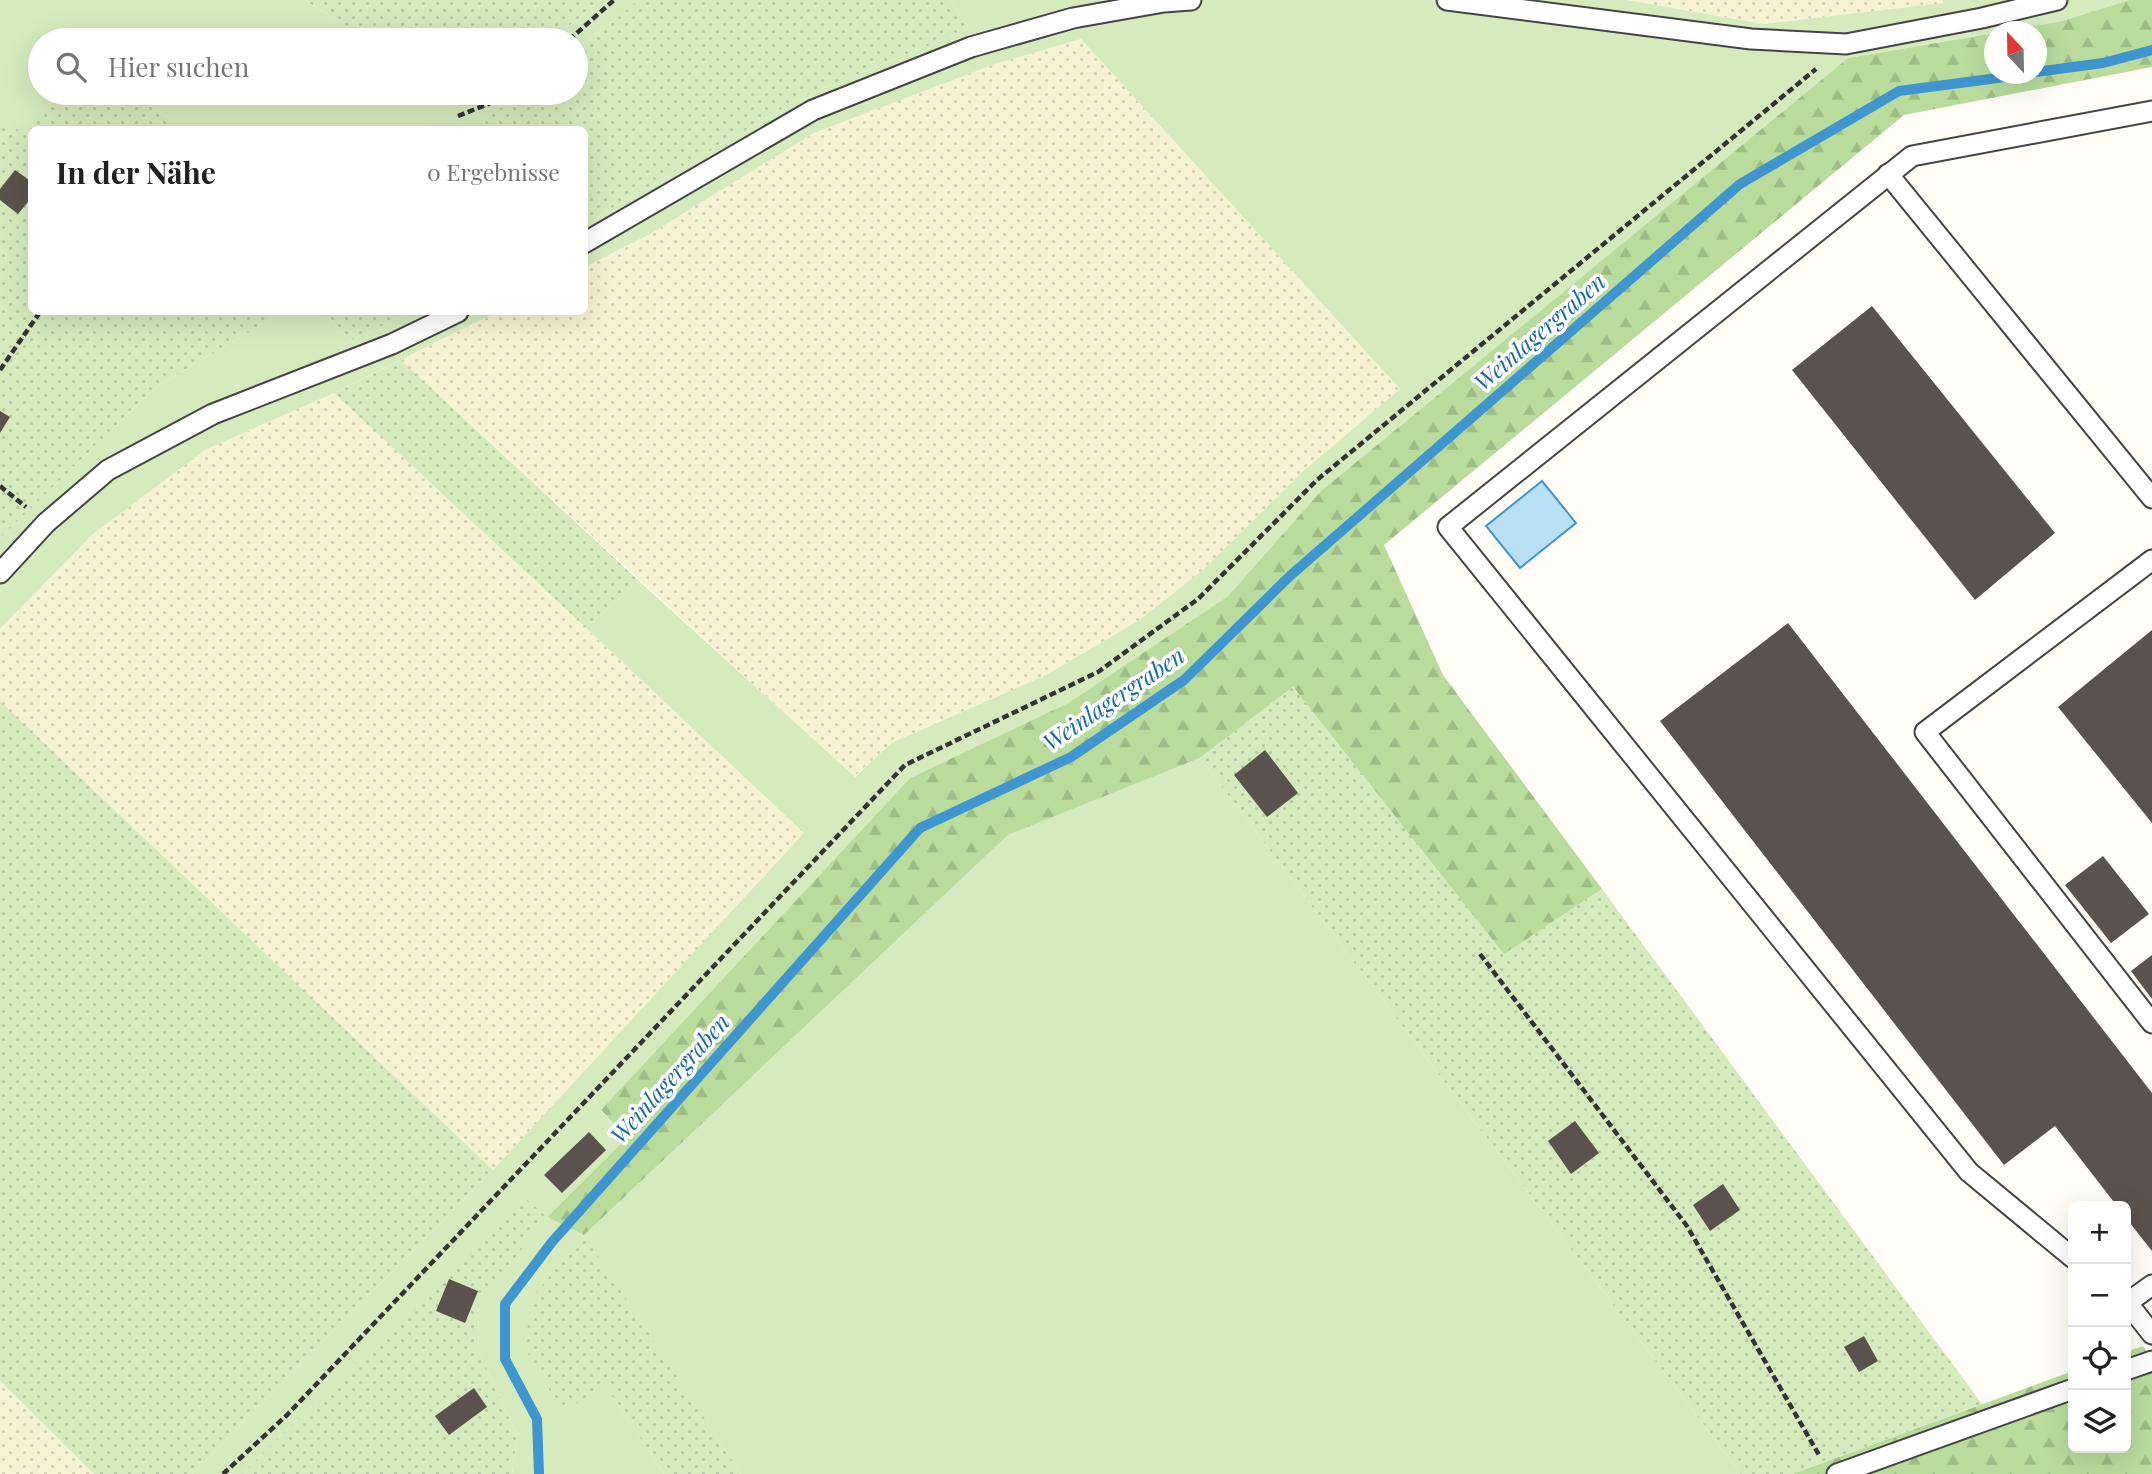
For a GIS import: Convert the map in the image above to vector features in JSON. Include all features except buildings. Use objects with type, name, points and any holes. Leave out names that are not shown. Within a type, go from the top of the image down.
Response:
[{"type":"lane","points":[[588,241],[813,110],[971,47],[1073,18],[1191,0]]},
{"type":"lane","points":[[1447,0],[1751,39],[1846,44],[2056,0]]},
{"type":"lane","points":[[2068,1254],[1969,1172],[1448,527],[1912,156],[2152,111]]},
{"type":"lane","points":[[1888,174],[2152,498]]},
{"type":"lane","points":[[0,573],[46,523],[108,470],[214,414],[392,344],[452,315]]},
{"type":"lane","points":[[2152,560],[1926,732],[2152,1023]]},
{"type":"lane","points":[[2131,1299],[2152,1285]]},
{"type":"lane","points":[[2131,1307],[2152,1334]]},
{"type":"lane","points":[[2131,1368],[2152,1361]]},
{"type":"lane","points":[[1830,1468],[2070,1390]]},
{"type":"path","points":[[582,28],[614,0]]},
{"type":"path","points":[[223,1474],[287,1415],[905,765],[1098,672],[1198,599],[1317,480],[1846,44]]},
{"type":"path","points":[[458,116],[486,105]]},
{"type":"path","points":[[0,370],[38,315]]},
{"type":"path","points":[[1480,954],[1687,1226],[1830,1468]]},
{"type":"shaded area","points":[[1627,0],[1942,0],[1944,3],[1764,24]]},
{"type":"shaded area","points":[[1081,39],[1400,389],[1302,472],[1204,569],[1138,621],[1044,676],[891,743],[854,777],[401,360],[491,315],[588,315],[588,265],[650,234],[814,133],[995,64]]},
{"type":"shaded area","points":[[334,393],[805,833],[493,1170],[0,701],[0,629],[93,534],[205,450]]},
{"type":"shaded area","points":[[0,1381],[94,1474],[0,1474]]},
{"type":"green space","points":[[0,0],[304,0],[350,28],[28,28],[28,105],[48,105],[31,126],[28,126],[24,135],[0,118]]},
{"type":"green space","points":[[304,0],[601,0],[566,28],[350,28]]},
{"type":"green space","points":[[601,0],[639,0],[588,40],[588,28],[566,28]]},
{"type":"green space","points":[[639,0],[950,0],[969,29],[804,96],[588,222],[588,126],[478,126],[504,105],[588,105],[588,40]]},
{"type":"green space","points":[[950,0],[1627,0],[1764,24],[1943,3],[1942,0],[2129,0],[2047,24],[2047,21],[1984,21],[1984,34],[1848,58],[1321,491],[1228,596],[1068,703],[910,778],[601,1111],[628,1138],[547,1217],[584,1235],[1008,835],[1200,758],[1741,1474],[741,1474],[584,1236],[606,1387],[664,1474],[512,1474],[517,1435],[478,1350],[479,1302],[546,1217],[523,1197],[242,1474],[192,1474],[493,1170],[804,833],[586,628],[639,581],[855,777],[891,743],[1044,676],[1138,621],[1204,569],[1302,472],[1400,389],[1081,39],[995,64],[814,133],[650,234],[588,265],[588,222],[804,96],[969,29]]},
{"type":"green space","points":[[2129,0],[2152,0],[2152,67],[1904,115],[1384,545],[1443,675],[1602,889],[1504,955],[1293,687],[1200,758],[1008,835],[584,1235],[547,1217],[627,1138],[601,1110],[910,778],[1068,703],[1228,596],[1321,491],[1848,58],[1984,35],[1984,84],[2047,84],[2047,24]]},
{"type":"green space","points":[[47,105],[148,105],[181,126],[30,126]]},
{"type":"green space","points":[[148,105],[504,105],[479,126],[181,126]]},
{"type":"green space","points":[[0,118],[24,134],[28,129],[28,315],[277,315],[156,387],[0,538]]},
{"type":"green space","points":[[277,315],[327,315],[349,341],[405,315],[491,315],[334,393],[205,450],[93,534],[0,629],[0,538],[156,387]]},
{"type":"green space","points":[[327,315],[405,315],[349,341]]},
{"type":"green space","points":[[401,360],[639,581],[586,628],[334,393]]},
{"type":"green space","points":[[1293,687],[1504,954],[1602,889],[1982,1404],[1792,1474],[1741,1474],[1200,758]]},
{"type":"green space","points":[[0,701],[493,1170],[192,1474],[94,1474],[0,1381]]},
{"type":"green space","points":[[523,1196],[547,1217],[479,1303],[478,1350],[517,1435],[512,1474],[242,1474]]},
{"type":"green space","points":[[584,1235],[741,1474],[664,1474],[606,1387],[562,1411],[525,1348],[531,1299]]},
{"type":"green space","points":[[2143,1346],[2152,1359],[2152,1474],[1792,1474],[2068,1373],[2068,1453],[2131,1453],[2131,1350]]},
{"type":"water","points":[[1542,481],[1576,523],[1520,568],[1486,526]]},
{"type":"waterway","name":"Weinlagergraben","points":[[2047,71],[2103,63],[2152,50]]},
{"type":"waterway","name":"Weinlagergraben","points":[[539,1474],[537,1419],[505,1359],[505,1304],[552,1242],[920,828],[1071,757],[1184,680],[1291,575],[1740,184],[1899,91],[1984,80]]}]
